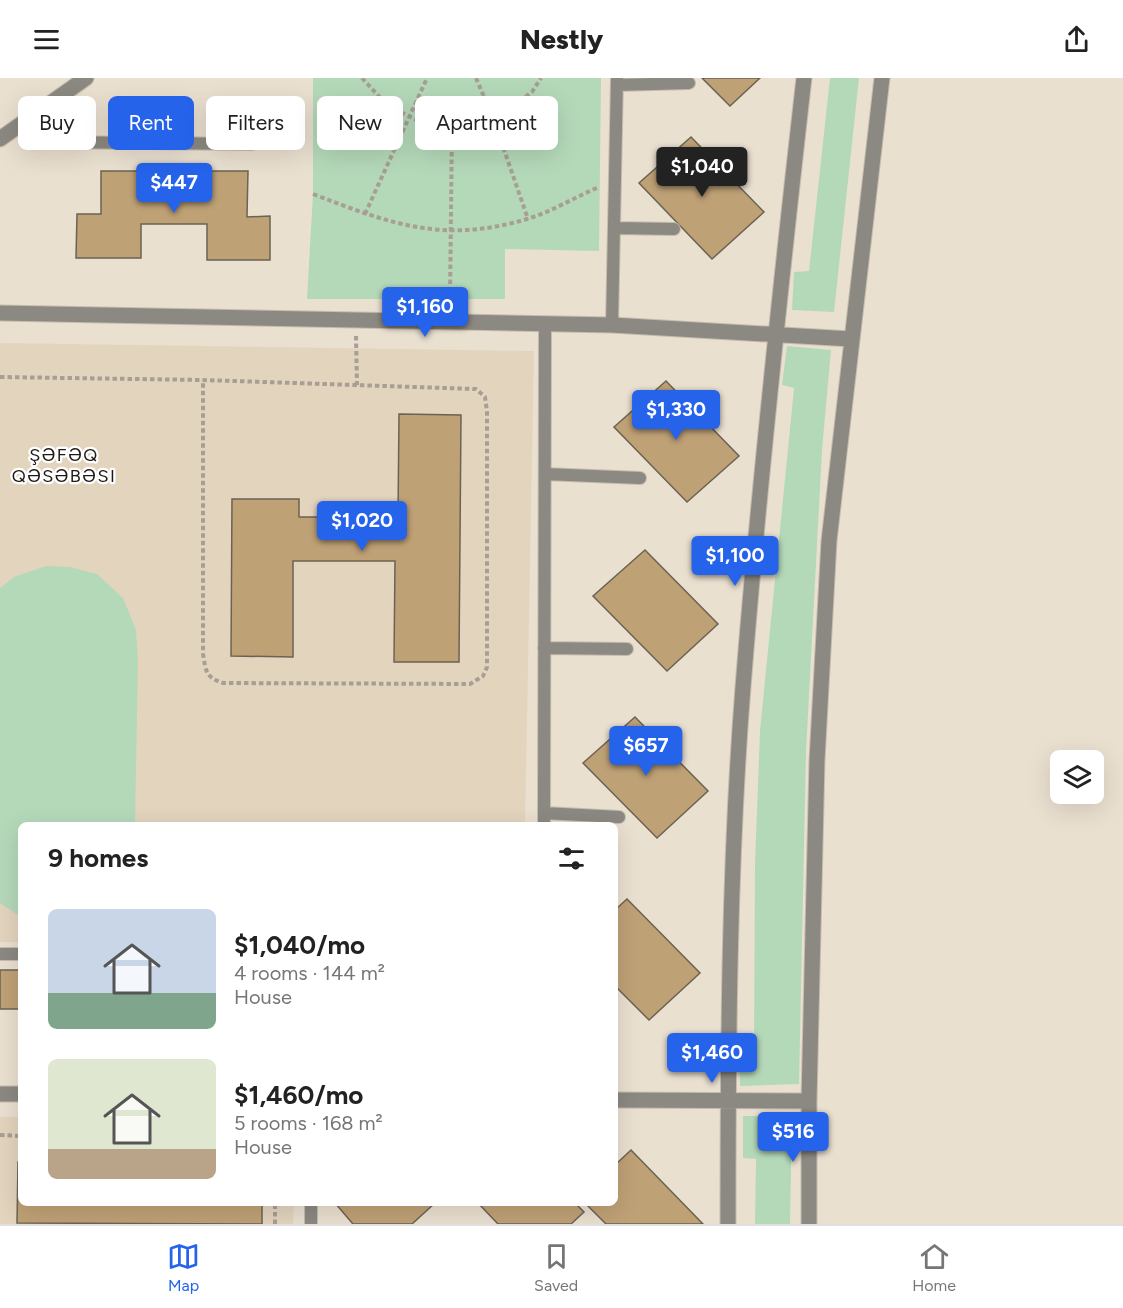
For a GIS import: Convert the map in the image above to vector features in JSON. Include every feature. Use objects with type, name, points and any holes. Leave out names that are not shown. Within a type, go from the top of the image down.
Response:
[{"type":"street","points":[[61,96],[86,78]]},
{"type":"street","points":[[728,1224],[728,1101],[734,844],[743,688],[775,334],[804,78]]},
{"type":"street","points":[[809,1224],[809,1101],[818,760],[829,541],[882,78]]},
{"type":"street","points":[[0,139],[18,126]]},
{"type":"street","points":[[0,313],[612,325],[851,339]]},
{"type":"street","points":[[0,1094],[18,1094]]},
{"type":"street","points":[[618,1100],[809,1101]]},
{"type":"lane","points":[[612,325],[617,81],[689,82]]},
{"type":"lane","points":[[96,143],[206,144]]},
{"type":"lane","points":[[614,228],[674,229]]},
{"type":"lane","points":[[545,324],[544,819],[619,816]]},
{"type":"lane","points":[[545,474],[640,478]]},
{"type":"lane","points":[[544,648],[627,648]]},
{"type":"lane","points":[[0,954],[18,954]]},
{"type":"lane","points":[[311,1206],[311,1224]]},
{"type":"path","points":[[362,78],[387,105],[415,119]]},
{"type":"path","points":[[365,214],[427,78]]},
{"type":"path","points":[[476,78],[484,96]]},
{"type":"path","points":[[527,96],[541,78]]},
{"type":"path","points":[[450,299],[452,150]]},
{"type":"path","points":[[504,150],[528,219]]},
{"type":"path","points":[[313,194],[365,214],[420,229],[451,231],[489,227],[528,219],[600,186]]},
{"type":"path","points":[[355,320],[357,385]]},
{"type":"path","points":[[0,376],[202,380],[476,389],[485,398],[487,412],[487,667],[483,676],[470,684],[223,683],[212,679],[206,671],[203,654],[202,380]]},
{"type":"path","points":[[0,1136],[18,1136]]},
{"type":"path","points":[[275,1206],[275,1224]]},
{"type":"shaded area","points":[[0,343],[534,351],[525,822],[18,822],[18,942],[0,942]]},
{"type":"shaded area","points":[[0,1117],[18,1117],[18,1206],[294,1206],[293,1224],[0,1224]]},
{"type":"green space","points":[[313,78],[601,78],[599,251],[505,249],[505,299],[307,299],[313,194]]},
{"type":"green space","points":[[830,78],[859,78],[834,312],[792,310],[794,272],[809,271]]},
{"type":"green space","points":[[787,346],[831,350],[822,450],[806,752],[799,1084],[740,1086],[739,1048],[754,1047],[755,864],[760,731],[794,388],[782,385]]},
{"type":"green space","points":[[46,566],[70,567],[97,574],[123,598],[136,630],[138,659],[135,822],[18,822],[18,915],[0,903],[0,588],[14,577]]},
{"type":"green space","points":[[743,1116],[792,1116],[790,1224],[755,1224],[756,1159],[743,1158]]},
{"type":"building","points":[[702,78],[760,78],[730,106]]},
{"type":"building","points":[[691,137],[764,212],[712,259],[639,183]]},
{"type":"building","points":[[101,171],[248,171],[247,217],[270,216],[270,260],[207,260],[207,224],[141,224],[141,258],[76,258],[77,214],[101,214]]},
{"type":"building","points":[[666,381],[739,456],[687,502],[614,427]]},
{"type":"building","points":[[399,414],[461,415],[459,662],[394,662],[395,561],[293,561],[293,657],[231,656],[232,499],[299,499],[299,517],[398,517]]},
{"type":"building","points":[[645,550],[718,624],[667,671],[593,596]]},
{"type":"building","points":[[635,717],[708,791],[657,838],[583,763]]},
{"type":"building","points":[[627,899],[700,973],[649,1020],[618,989],[618,907]]},
{"type":"building","points":[[0,970],[18,970],[18,1009],[0,1009]]},
{"type":"building","points":[[631,1150],[703,1224],[606,1224],[588,1206],[618,1206],[618,1162]]},
{"type":"building","points":[[18,1162],[18,1206],[262,1206],[262,1224],[17,1223]]},
{"type":"building","points":[[338,1206],[432,1206],[412,1224],[353,1224]]},
{"type":"building","points":[[481,1206],[578,1206],[584,1212],[571,1224],[498,1224]]},
{"type":"district","name":"ŞƏFƏQ QƏSƏBƏSI","points":[[64,466]]}]
